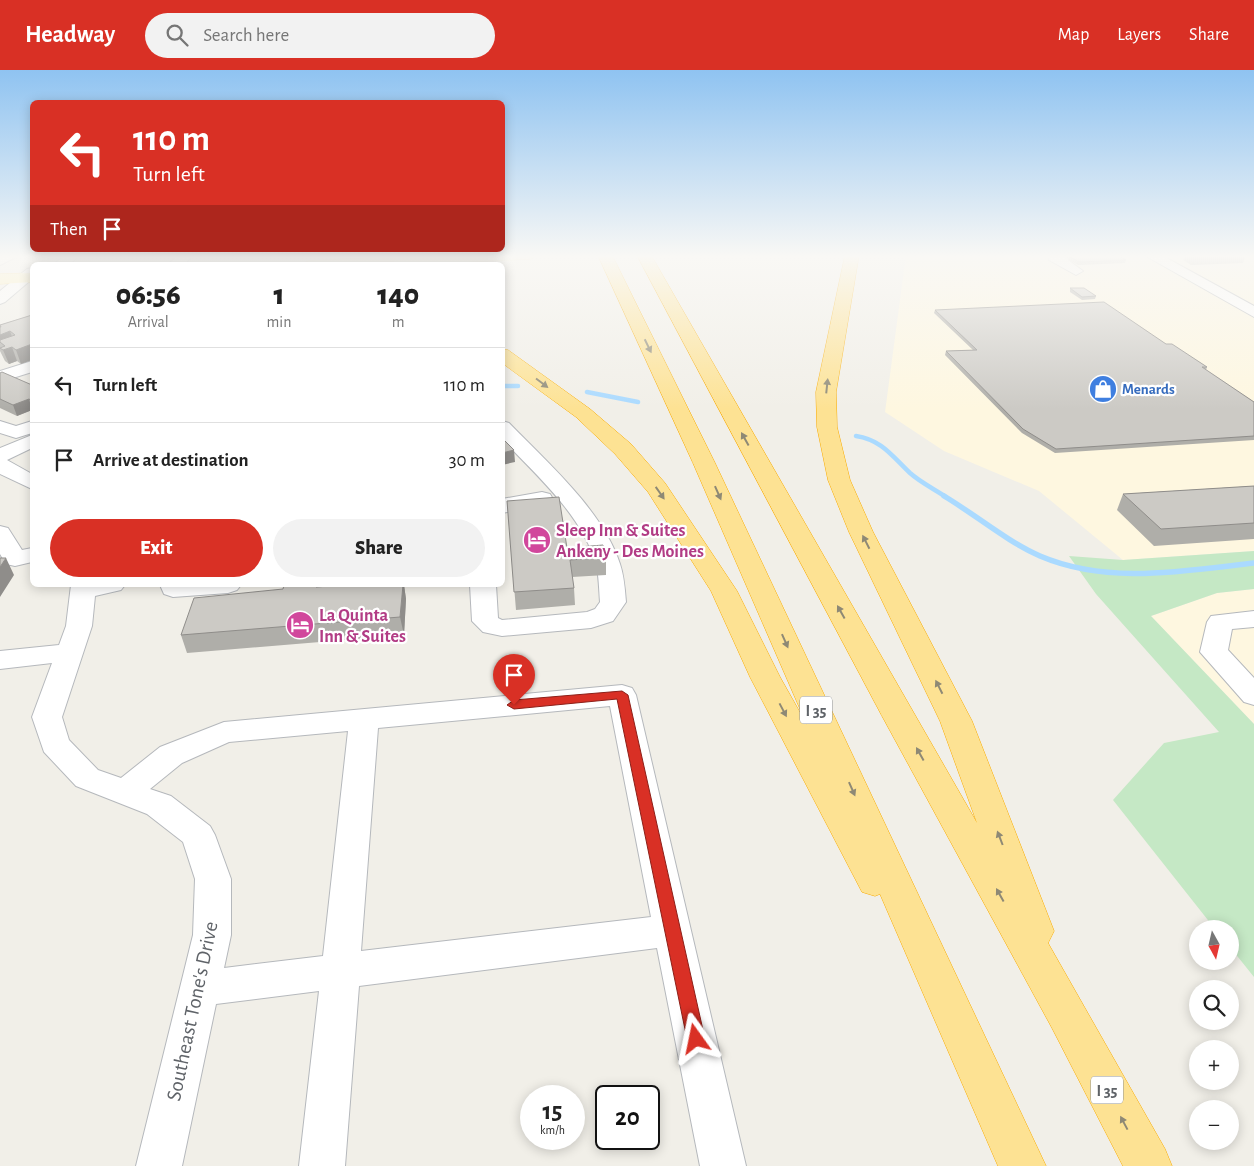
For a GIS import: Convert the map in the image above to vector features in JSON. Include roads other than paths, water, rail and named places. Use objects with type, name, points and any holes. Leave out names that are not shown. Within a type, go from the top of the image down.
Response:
[{"type":"highway","name":"I 35","points":[[629,306],[704,463],[1022,1166]]},
{"type":"highway","name":"I 35","points":[[672,306],[889,699],[1067,1014],[1148,1166]]},
{"type":"highway","points":[[842,306],[826,392],[827,427],[839,480],[861,532],[956,721],[1067,1014]]},
{"type":"highway","points":[[505,356],[583,413],[623,449],[658,488],[724,591],[765,677],[985,1085]]},
{"type":"street","points":[[0,316],[14,306]]},
{"type":"street","points":[[10,382],[30,368]]},
{"type":"street","points":[[0,427],[16,432],[30,439]]},
{"type":"street","points":[[483,587],[485,621],[492,626],[502,628],[591,620],[604,615],[613,602],[608,563],[586,523],[564,488],[505,430]]},
{"type":"street","points":[[0,465],[30,482]]},
{"type":"street","points":[[505,489],[564,488]]},
{"type":"street","points":[[505,505],[564,488]]},
{"type":"street","points":[[0,533],[16,558]]},
{"type":"street","points":[[173,587],[173,589],[200,587]]},
{"type":"street","name":"Southeast Tone's Drive","points":[[84,588],[78,626],[47,717],[55,744],[87,778],[160,805],[198,835],[213,879],[212,935],[159,1166]]},
{"type":"street","points":[[1254,619],[1220,622],[1214,652],[1254,695]]},
{"type":"street","points":[[0,660],[70,652]]},
{"type":"street","points":[[125,792],[171,755],[224,732],[622,695],[723,1166]]},
{"type":"street","points":[[322,1166],[364,719]]},
{"type":"street","points":[[200,988],[672,930]]},
{"type":"lane","points":[[0,456],[30,441]]},
{"type":"waterway","points":[[505,386],[518,386]]},
{"type":"waterway","points":[[587,392],[638,402]]},
{"type":"waterway","points":[[856,436],[880,445],[914,476],[946,497]]},
{"type":"waterway","points":[[944,496],[1027,550],[1066,565],[1119,573],[1146,573],[1254,563]]},
{"type":"place","name":"Menards","points":[[1103,389]]},
{"type":"place","name":"Sleep Inn & Suites Ankeny - Des Moines","points":[[537,540]]},
{"type":"place","name":"La Quinta Inn & Suites","points":[[300,625]]}]
